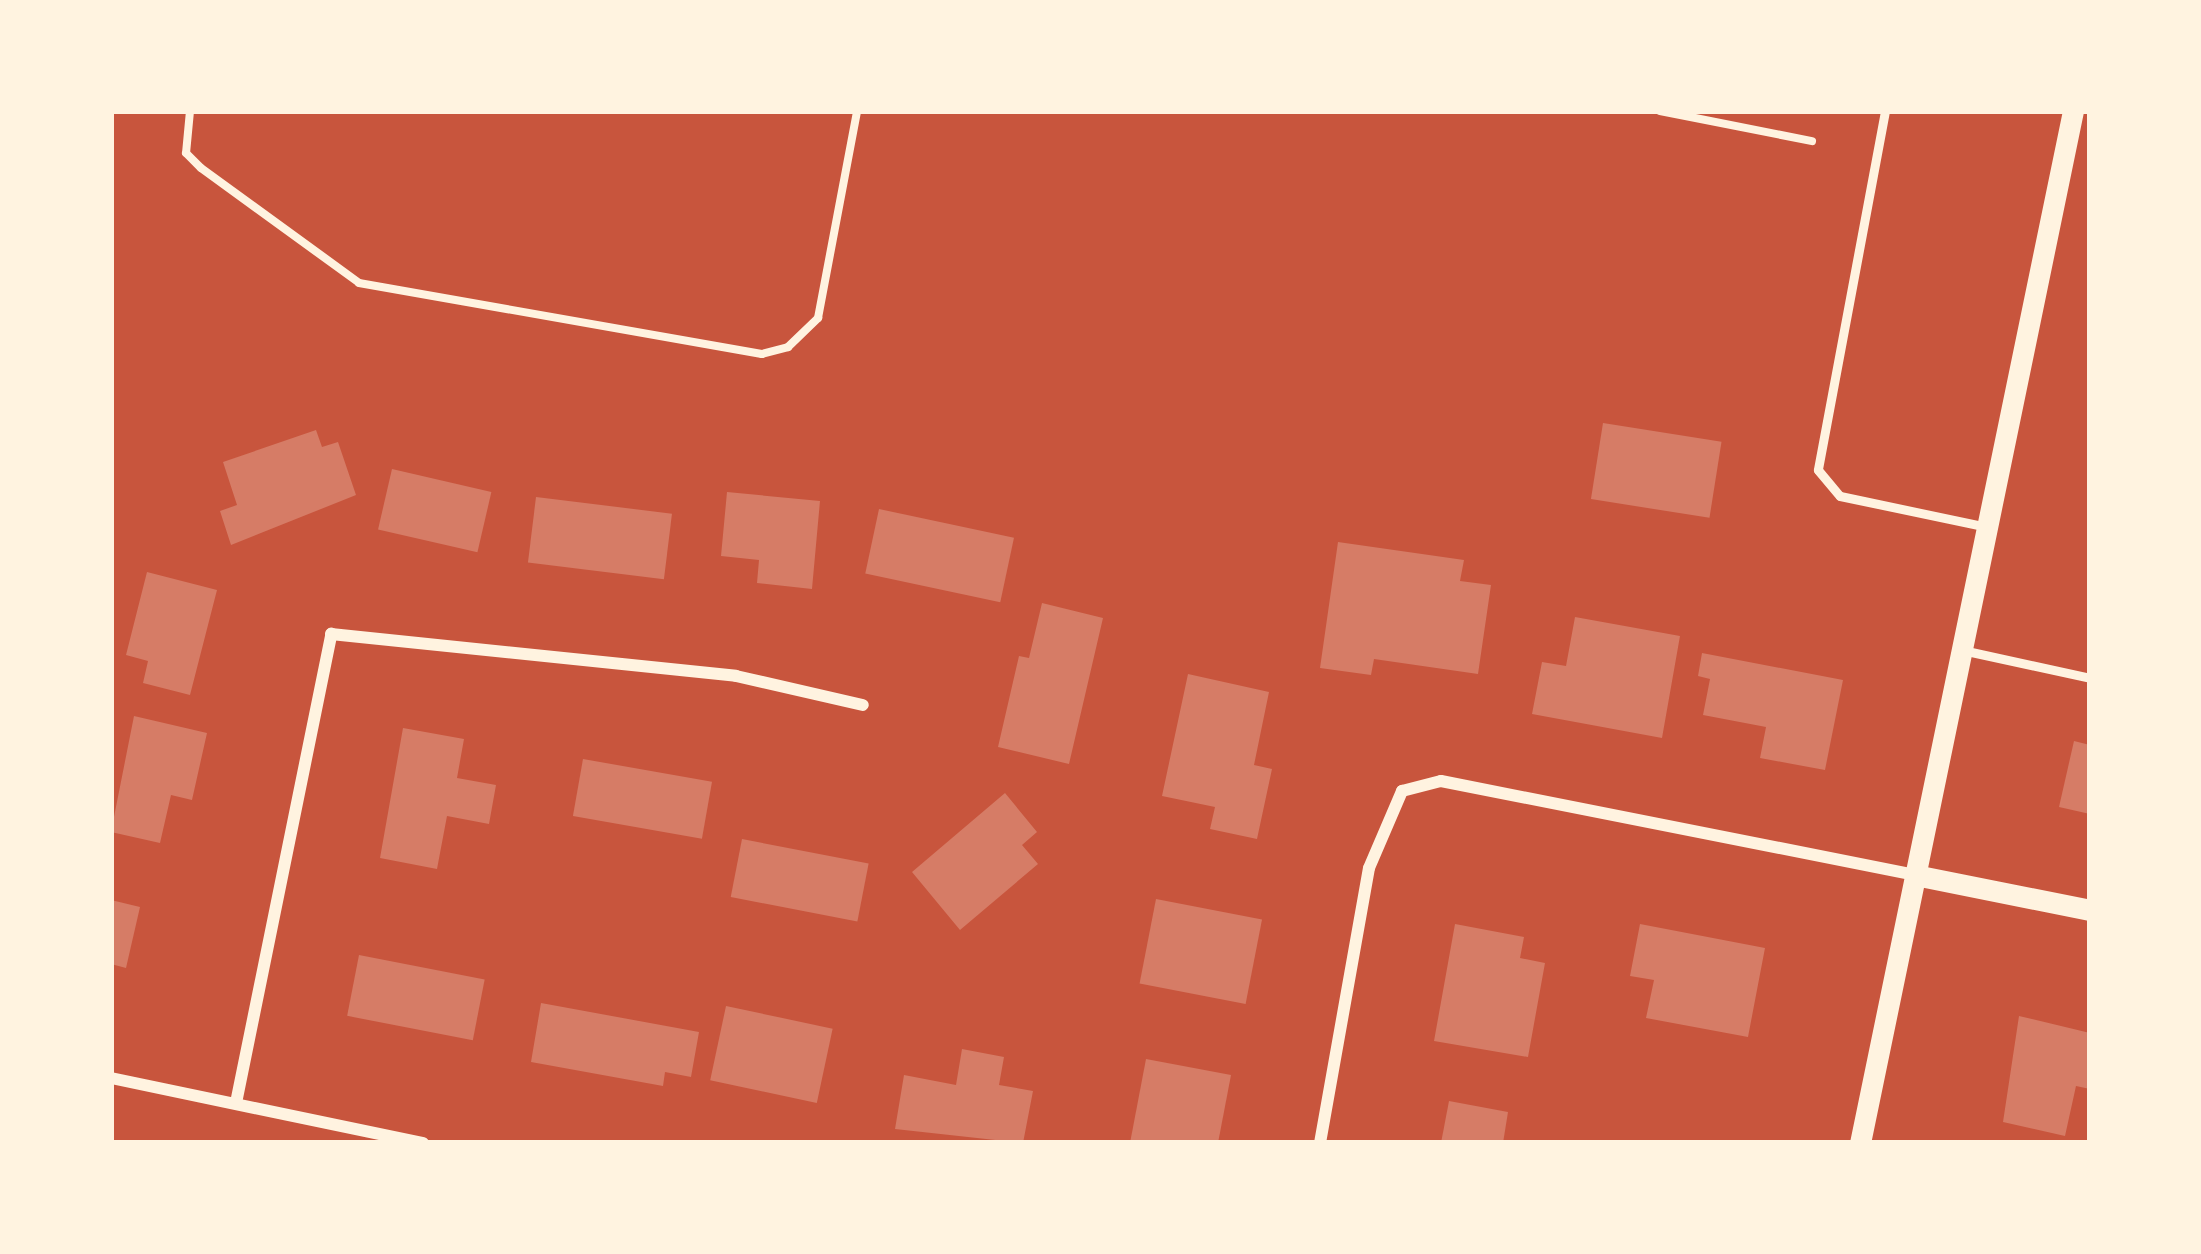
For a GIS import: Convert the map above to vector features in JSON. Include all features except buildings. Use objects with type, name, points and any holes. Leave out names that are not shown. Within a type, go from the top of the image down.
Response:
[{"type":"street","points":[[1861,1143],[2073,111]]},
{"type":"street","points":[[236,1103],[331,634],[736,676],[863,705]]},
{"type":"street","points":[[1320,1143],[1369,868],[1402,791],[1441,781],[2090,910]]},
{"type":"street","points":[[111,1078],[423,1143]]},
{"type":"lane","points":[[1885,111],[1818,470],[1840,496],[1987,526]]},
{"type":"lane","points":[[1962,650],[2090,677]]},
{"type":"path","points":[[190,111],[186,154],[359,283],[762,354],[788,347],[818,318],[857,111]]},
{"type":"path","points":[[1660,111],[1811,141]]}]
